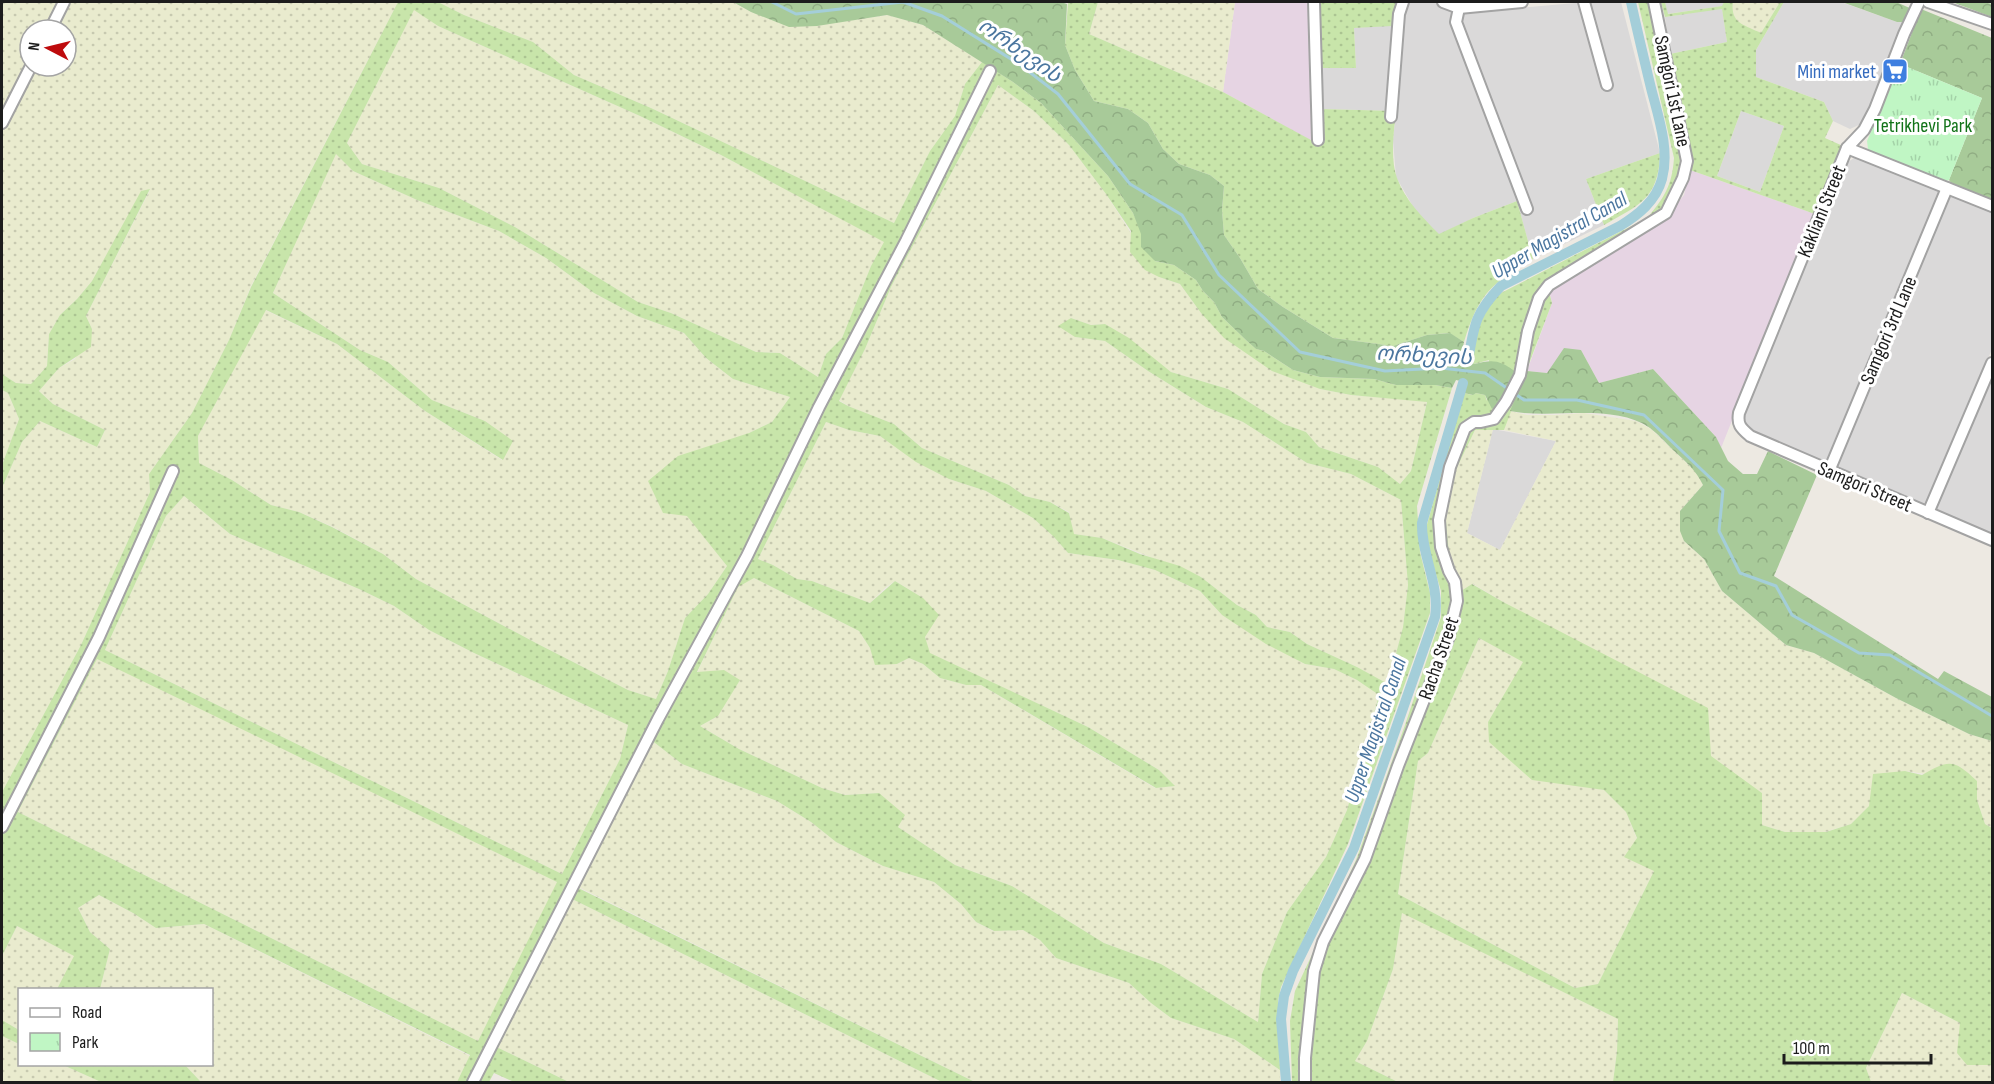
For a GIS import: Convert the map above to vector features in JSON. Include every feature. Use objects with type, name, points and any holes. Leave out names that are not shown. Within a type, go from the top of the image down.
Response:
[{"type":"street","points":[[56,18],[64,2]]},
{"type":"street","points":[[1314,2],[1318,140]]},
{"type":"street","points":[[1390,117],[1399,14],[1403,2]]},
{"type":"street","points":[[1443,2],[1460,8],[1522,2]]},
{"type":"street","points":[[1584,2],[1607,85]]},
{"type":"street","name":"Samgori 1st Lane","points":[[1654,2],[1687,161],[1683,178],[1666,213]]},
{"type":"street","name":"Kakliani Street","points":[[1740,428],[1737,421],[1739,412],[1847,148],[1864,130],[1875,109],[1919,2]]},
{"type":"street","points":[[1928,2],[1992,24]]},
{"type":"street","points":[[1460,8],[1455,22],[1527,209]]},
{"type":"street","points":[[473,1083],[658,720],[747,556],[819,407],[906,241],[990,72]]},
{"type":"street","points":[[2,123],[25,78]]},
{"type":"street","points":[[1847,148],[1992,206]]},
{"type":"street","name":"Samgori 3rd Lane","points":[[1829,471],[1947,188]]},
{"type":"street","name":"Racha Street","points":[[1305,1083],[1305,1058],[1314,971],[1323,942],[1365,859],[1398,766],[1448,639],[1456,601],[1455,582],[1441,547],[1439,520],[1449,466],[1469,423],[1494,419],[1509,397],[1520,375],[1533,314],[1539,298],[1548,285],[1666,213]]},
{"type":"street","points":[[1928,513],[1992,363]]},
{"type":"street","name":"Samgori Street","points":[[1740,428],[1750,436],[1992,540]]},
{"type":"street","points":[[2,827],[99,637],[173,471]]},
{"type":"shaded area","points":[[1235,2],[1309,2],[1312,141],[1223,92]]},
{"type":"shaded area","points":[[1397,2],[1432,2],[1470,12],[1587,2],[1621,2],[1660,153],[1586,179],[1604,225],[1533,259],[1517,201],[1473,218],[1439,235],[1415,210],[1396,177],[1393,140],[1396,111],[1321,109],[1322,68],[1356,68],[1354,28],[1392,25]]},
{"type":"shaded area","points":[[1665,2],[1724,2],[1723,6],[1667,14]]},
{"type":"shaded area","points":[[1784,2],[1841,2],[1897,22],[1905,22],[1869,111],[1861,124],[1850,129],[1833,121],[1824,102],[1756,77],[1756,50]]},
{"type":"shaded area","points":[[1722,8],[1727,42],[1670,54],[1665,17]]},
{"type":"shaded area","points":[[1741,111],[1784,126],[1760,192],[1717,176]]},
{"type":"shaded area","points":[[1854,158],[1863,158],[1942,190],[1826,465],[1749,430],[1744,424],[1743,417],[1845,164]]},
{"type":"shaded area","points":[[1690,170],[1815,214],[1721,448],[1716,437],[1653,369],[1599,383],[1581,350],[1547,373],[1527,371],[1552,303],[1549,291],[1664,220],[1684,195]]},
{"type":"shaded area","points":[[1950,194],[1992,210],[1992,349],[1927,506],[1924,507],[1835,467]]},
{"type":"shaded area","points":[[1992,371],[1992,536],[1933,510]]},
{"type":"shaded area","points":[[1493,429],[1556,441],[1500,550],[1467,533]]},
{"type":"green space","points":[[2,2],[398,2],[251,286],[229,340],[192,413],[149,474],[150,492],[81,645],[2,792],[2,488],[22,442],[40,421],[97,447],[105,430],[53,404],[39,391],[59,368],[75,359],[92,329],[86,316],[150,190],[141,192],[92,281],[60,315],[49,334],[47,366],[31,384],[16,383],[2,374]]},
{"type":"green space","points":[[398,2],[438,2],[464,15],[533,42],[574,75],[651,108],[894,223],[930,151],[955,116],[965,84],[982,62],[1013,82],[1041,103],[1108,176],[1133,213],[1155,261],[1174,265],[1196,280],[1214,302],[1222,317],[1256,349],[1264,351],[1293,370],[1320,377],[1374,379],[1396,385],[1435,385],[1452,388],[1417,506],[1420,552],[1430,593],[1430,613],[1348,844],[1281,987],[1278,1001],[1280,1070],[1234,1039],[1171,1018],[1129,983],[1056,958],[1040,940],[1023,930],[994,931],[976,922],[961,904],[934,882],[883,866],[836,842],[811,822],[777,801],[682,764],[646,736],[568,883],[975,1082],[942,1082],[562,894],[486,1042],[569,1082],[514,1082],[494,1073],[489,1082],[457,1082],[470,1055],[204,924],[156,928],[99,895],[78,908],[90,932],[110,949],[100,988],[58,988],[74,956],[17,926],[2,956],[2,792],[81,645],[150,492],[149,474],[192,413],[229,340],[251,287]],"holes":[[[414,10],[438,26],[640,116],[721,155],[884,242],[871,266],[842,338],[826,354],[818,377],[780,353],[756,352],[671,313],[638,302],[515,227],[439,188],[362,164],[347,143]],[[998,85],[1034,111],[1069,145],[1131,231],[1130,252],[1145,270],[1180,284],[1201,313],[1224,338],[1272,371],[1320,389],[1351,395],[1427,402],[1411,471],[1400,484],[1378,467],[1319,447],[1306,432],[1284,424],[1228,389],[1171,372],[1129,338],[1105,324],[1091,325],[1071,318],[1058,326],[1075,337],[1105,341],[1206,407],[1243,422],[1307,463],[1351,474],[1401,500],[1408,585],[1403,627],[1388,684],[1307,644],[1290,632],[1267,627],[1256,615],[1237,605],[1201,577],[1180,566],[1140,554],[1102,538],[1074,534],[1069,513],[1050,502],[1025,496],[1009,485],[922,448],[894,424],[839,401],[865,349],[891,287]],[[336,154],[353,171],[417,200],[499,231],[546,258],[594,293],[637,316],[684,333],[706,358],[733,379],[790,397],[772,422],[749,433],[678,456],[648,481],[663,513],[687,516],[727,566],[708,594],[685,618],[668,671],[656,699],[628,690],[536,643],[416,579],[383,554],[299,512],[271,505],[232,480],[199,463],[198,436],[266,310],[337,344],[425,411],[503,460],[513,441],[485,421],[432,400],[388,362],[360,350],[273,293]],[[826,422],[849,430],[880,436],[916,462],[949,479],[986,491],[1033,518],[1068,553],[1118,560],[1155,570],[1200,591],[1222,615],[1266,644],[1305,664],[1334,669],[1357,680],[1379,695],[1347,810],[1326,857],[1287,912],[1262,974],[1258,1022],[1161,964],[1104,943],[1012,886],[955,865],[898,827],[905,815],[879,793],[845,795],[822,788],[739,749],[700,726],[718,716],[740,680],[724,670],[697,672],[738,587],[754,578],[859,631],[870,648],[875,665],[897,664],[909,658],[923,664],[940,678],[966,685],[981,685],[1156,788],[1175,786],[1159,770],[1088,727],[930,653],[925,637],[939,615],[923,598],[895,581],[870,603],[812,581],[797,579],[758,559]],[[184,496],[230,534],[359,589],[394,606],[429,630],[474,653],[628,725],[620,759],[562,874],[105,650],[166,516]],[[97,659],[557,882],[478,1041],[18,812]]]},
{"type":"green space","points":[[438,2],[733,2],[751,12],[846,21],[888,15],[923,25],[982,62],[965,84],[955,116],[930,151],[894,223],[651,108],[574,75],[533,42],[464,15]]},
{"type":"green space","points":[[733,2],[1061,2],[1067,4],[1065,45],[1075,70],[1094,101],[1128,109],[1148,123],[1163,149],[1179,164],[1210,175],[1224,186],[1222,210],[1224,235],[1258,289],[1333,338],[1393,346],[1427,335],[1450,333],[1464,342],[1461,356],[1474,364],[1486,361],[1496,362],[1516,372],[1500,405],[1492,409],[1485,395],[1464,393],[1465,382],[1456,380],[1452,388],[1435,385],[1396,385],[1374,379],[1320,377],[1293,370],[1264,351],[1256,349],[1222,317],[1214,302],[1196,280],[1174,265],[1155,261],[1141,247],[1141,234],[1133,213],[1108,176],[1041,103],[1013,82],[923,25],[887,15],[817,26],[789,27]]},
{"type":"green space","points":[[1068,2],[1098,2],[1089,34],[1223,92],[1311,140],[1313,107],[1396,111],[1393,144],[1397,178],[1405,194],[1427,222],[1439,234],[1517,201],[1533,259],[1497,283],[1488,292],[1475,312],[1464,342],[1449,333],[1427,335],[1393,346],[1333,338],[1258,289],[1224,235],[1222,210],[1224,186],[1210,175],[1179,164],[1163,149],[1148,123],[1128,109],[1094,101],[1075,70],[1065,45]]},
{"type":"green space","points":[[1098,2],[1235,2],[1223,92],[1089,34]]},
{"type":"green space","points":[[1319,2],[1397,2],[1392,26],[1354,28],[1356,68],[1322,68]]},
{"type":"green space","points":[[1638,2],[1653,2],[1683,161],[1677,184],[1661,212],[1546,281],[1552,303],[1504,430],[1475,430],[1451,480],[1445,511],[1449,553],[1461,591],[1472,584],[1708,708],[1711,756],[1762,793],[1762,825],[1785,832],[1826,832],[1851,824],[1869,806],[1873,774],[1905,771],[1922,775],[1939,766],[1951,764],[1957,765],[1977,781],[1977,800],[1985,824],[1992,828],[1992,1065],[1967,1065],[1957,1053],[1960,1023],[1902,993],[1866,1068],[1871,1082],[1613,1082],[1618,1019],[1402,913],[1393,969],[1367,1041],[1355,1061],[1398,1082],[1292,1082],[1290,1021],[1295,991],[1356,860],[1441,617],[1441,591],[1429,551],[1426,528],[1464,393],[1485,395],[1487,401],[1489,360],[1472,363],[1476,333],[1481,318],[1499,294],[1647,218],[1659,204],[1666,190],[1674,158]],"holes":[[[1479,638],[1523,662],[1488,722],[1489,742],[1532,780],[1604,790],[1626,812],[1637,838],[1624,857],[1654,871],[1598,984],[1575,988],[1398,894],[1418,761],[1428,753]]]},
{"type":"green space","points":[[1661,2],[1665,2],[1668,14],[1722,6],[1724,2],[1733,2],[1736,19],[1761,33],[1780,2],[1784,2],[1756,50],[1756,77],[1824,102],[1833,121],[1825,138],[1843,146],[1815,214],[1690,170],[1691,159],[1670,54],[1727,42],[1722,9],[1665,17]],"holes":[[[1741,111],[1784,126],[1760,192],[1717,176]]]},
{"type":"green space","points":[[1733,2],[1780,2],[1761,33],[1742,25],[1735,18],[1732,13]]},
{"type":"green space","points":[[1842,2],[1896,2],[1912,9],[1905,22],[1897,22]]},
{"type":"green space","points":[[1952,2],[1992,4],[1992,17]]},
{"type":"green space","points":[[414,9],[438,26],[640,116],[721,155],[885,242],[871,266],[842,338],[826,354],[818,377],[780,353],[756,352],[671,313],[638,302],[515,227],[439,188],[362,164],[347,143]]},
{"type":"green space","points":[[1921,9],[1992,38],[1992,202],[1954,187],[1949,180],[1982,98],[1900,64]]},
{"type":"green space","name":"Tetrikhevi Park","points":[[1900,64],[1982,98],[1949,180],[1943,182],[1878,156],[1868,149],[1867,141]]},
{"type":"green space","points":[[998,85],[1034,111],[1069,145],[1106,194],[1159,277],[1180,284],[1201,313],[1320,389],[1351,395],[1427,401],[1411,471],[1400,484],[1378,467],[1319,447],[1306,432],[1284,424],[1228,389],[1171,372],[1105,324],[1091,325],[1071,318],[1075,337],[1105,341],[1206,407],[1243,422],[1307,463],[1351,474],[1401,500],[1408,585],[1403,627],[1388,685],[1357,667],[1307,644],[1290,632],[1267,627],[1256,615],[1237,605],[1201,577],[1102,538],[1073,534],[1069,512],[1050,502],[1025,496],[1009,485],[922,448],[894,424],[848,406],[839,400],[865,349],[891,287]]},
{"type":"green space","points":[[336,153],[353,171],[417,200],[499,231],[546,258],[594,293],[637,316],[684,333],[706,358],[733,379],[790,397],[772,422],[749,433],[687,515],[727,566],[708,594],[685,618],[668,671],[656,699],[628,690],[536,643],[416,579],[383,554],[333,527],[299,512],[271,505],[232,480],[199,463],[198,436],[265,310],[337,344],[425,411],[502,460],[512,441],[485,421],[432,400],[388,362],[360,350],[273,293]]},
{"type":"green space","points":[[1660,153],[1656,181],[1645,199],[1604,225],[1586,179]]},
{"type":"green space","points":[[150,189],[86,316],[92,329],[91,347],[59,368],[39,391],[53,404],[105,430],[97,447],[40,421],[22,442],[2,488],[2,465],[19,419],[8,393],[2,390],[2,374],[16,383],[31,384],[47,366],[49,334],[60,315],[92,281],[141,191]]},
{"type":"green space","points":[[1564,348],[1581,350],[1599,383],[1653,369],[1716,437],[1728,461],[1743,474],[1757,474],[1768,451],[1817,475],[1774,576],[1938,679],[1944,671],[1992,697],[1992,741],[1969,734],[1896,698],[1814,653],[1786,645],[1722,591],[1704,559],[1684,541],[1680,531],[1680,511],[1703,485],[1690,466],[1650,428],[1635,420],[1618,416],[1510,411],[1527,371],[1547,373]]},
{"type":"green space","points":[[2,390],[8,393],[19,419],[2,465]]},
{"type":"green space","points":[[1510,411],[1527,415],[1584,413],[1636,421],[1651,429],[1698,474],[1703,485],[1680,511],[1684,541],[1704,559],[1722,591],[1786,645],[1814,653],[1896,698],[1969,734],[1992,741],[1992,828],[1985,824],[1977,800],[1977,781],[1905,771],[1851,824],[1825,832],[1785,832],[1762,825],[1762,793],[1505,603],[1473,584],[1461,591],[1449,553],[1445,511],[1451,480],[1475,430],[1493,429],[1467,533],[1500,550],[1556,441],[1504,430]]},
{"type":"green space","points":[[826,422],[849,430],[880,436],[949,479],[986,491],[1033,518],[1068,553],[1118,560],[1155,570],[1200,591],[1222,615],[1305,664],[1334,669],[1379,694],[1347,810],[1326,857],[1287,912],[1262,974],[1258,1022],[1161,964],[1104,943],[1012,886],[955,865],[898,827],[879,793],[845,795],[822,788],[739,749],[700,726],[718,716],[697,673],[738,586],[754,578],[859,631],[870,648],[897,664],[909,658],[923,664],[940,678],[966,685],[981,685],[1155,788],[1174,786],[1159,770],[1088,727],[929,653],[925,637],[923,598],[895,581],[870,603],[812,581],[797,579],[758,559]]},
{"type":"green space","points":[[184,496],[230,534],[359,589],[394,606],[429,630],[474,653],[628,725],[620,759],[562,874],[105,650],[166,516]]},
{"type":"green space","points":[[1479,638],[1524,662],[1488,722],[1570,784],[1604,790],[1626,812],[1654,871],[1598,984],[1575,988],[1398,894],[1418,761],[1428,753]]},
{"type":"green space","points":[[97,658],[558,882],[478,1041],[18,812]]},
{"type":"green space","points":[[646,736],[682,764],[777,801],[811,822],[836,842],[883,866],[934,882],[961,904],[976,922],[993,931],[1023,930],[1040,940],[1056,958],[1129,983],[1171,1018],[1234,1039],[1280,1070],[1280,1082],[975,1082],[568,882]]},
{"type":"green space","points":[[562,894],[942,1082],[569,1082],[486,1042]]},
{"type":"green space","points":[[99,895],[156,928],[204,924],[470,1056],[457,1082],[201,1082],[186,1066],[213,1066],[213,988],[100,988],[110,949],[90,932],[78,908]]},
{"type":"green space","points":[[1402,912],[1618,1019],[1613,1082],[1398,1082],[1355,1061],[1367,1041],[1393,969]]},
{"type":"green space","points":[[17,926],[75,956],[58,988],[18,988],[18,1029],[2,1020],[2,956]]},
{"type":"green space","points":[[1902,993],[1960,1023],[1967,1065],[1992,1065],[1992,1082],[1871,1082],[1866,1068]]},
{"type":"green space","points":[[2,1020],[18,1029],[18,1044],[2,1036]]},
{"type":"green space","points":[[2,1036],[18,1044],[18,1066],[65,1066],[101,1082],[2,1082]]},
{"type":"green space","points":[[65,1066],[186,1066],[201,1082],[101,1082]]},
{"type":"waterway","name":"ორხევის","points":[[772,2],[796,14],[903,2],[942,16],[1019,64],[1058,94],[1130,184],[1182,215],[1219,275],[1300,352],[1385,371],[1441,368],[1485,373],[1524,400],[1577,400],[1644,415],[1723,490],[1719,531],[1740,573],[1776,586],[1792,615],[1859,653],[1890,655],[1992,716]]},
{"type":"waterway","name":"Upper Magistral Canal","points":[[1468,361],[1477,320],[1492,295],[1501,286],[1620,226],[1646,207],[1659,187],[1664,168],[1664,144],[1631,2]]},
{"type":"waterway","name":"Upper Magistral Canal","points":[[1286,1082],[1281,1019],[1284,996],[1293,971],[1354,848],[1435,617],[1435,593],[1424,547],[1422,523],[1463,383]]},
{"type":"place","name":"Mini market","points":[[1895,71]]}]
